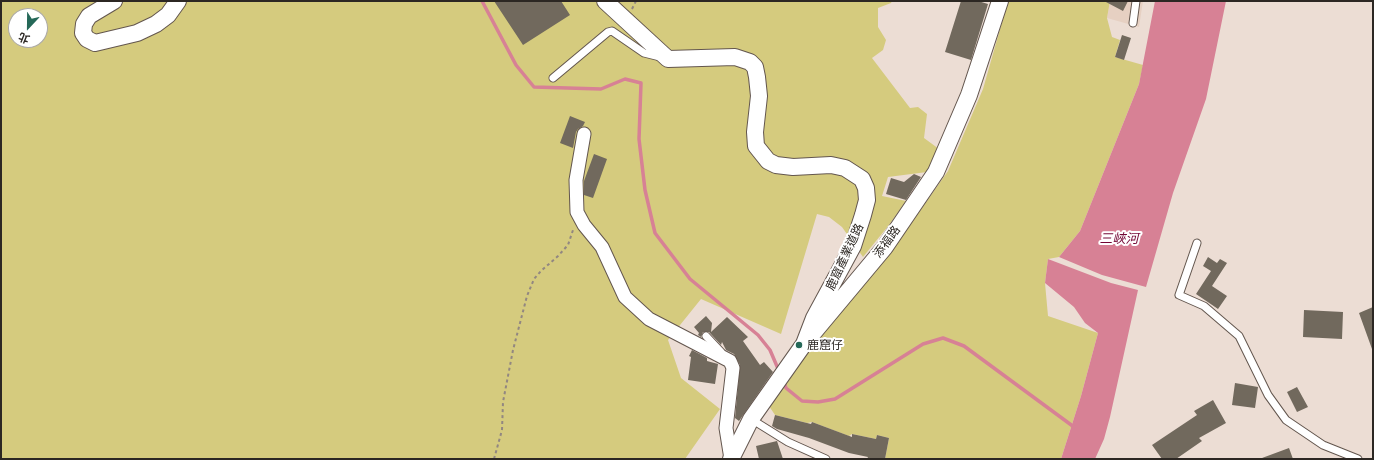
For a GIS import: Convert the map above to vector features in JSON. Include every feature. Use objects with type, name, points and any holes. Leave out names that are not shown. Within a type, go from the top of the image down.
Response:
[{"type":"street","points":[[114,1],[89,16],[84,24],[83,33],[87,39],[95,43],[136,33],[156,24],[168,15],[178,1]]},
{"type":"street","points":[[605,1],[668,59]]},
{"type":"street","name":"添福路","points":[[731,459],[751,419],[804,344],[885,247],[936,172],[969,95],[1000,1]]},
{"type":"street","name":"鹿窟產業道路","points":[[668,59],[735,57],[750,62],[755,67],[758,77],[759,96],[755,132],[756,146],[760,154],[768,161],[776,165],[793,167],[832,165],[845,168],[862,179],[866,188],[867,200],[853,246],[814,318],[804,344]]},
{"type":"street","points":[[584,134],[576,180],[577,212],[584,225],[602,247],[625,296],[638,310],[667,329],[730,361],[733,368],[726,428],[731,459]]},
{"type":"lane","points":[[1133,22],[1136,1]]},
{"type":"lane","points":[[553,78],[608,32],[612,31],[644,53],[668,59]]},
{"type":"lane","points":[[1197,244],[1179,295],[1204,306],[1239,336],[1268,395],[1286,420],[1323,445],[1358,459]]},
{"type":"lane","points":[[706,336],[730,361]]},
{"type":"lane","points":[[751,419],[788,442],[826,459]]},
{"type":"path","points":[[494,459],[502,430],[503,402],[512,350],[527,296],[534,280],[541,271],[568,245],[577,212]]},
{"type":"shaded area","points":[[1,1],[892,1],[891,3],[878,8],[878,27],[886,40],[883,50],[872,58],[910,108],[918,107],[927,114],[924,138],[939,149],[927,172],[888,177],[882,196],[906,201],[863,257],[842,227],[829,217],[817,214],[781,334],[701,299],[668,340],[681,378],[720,409],[685,459],[1,459]]},
{"type":"shaded area","points":[[1008,1],[1110,1],[1107,18],[1112,37],[1120,40],[1115,57],[1143,65],[1139,84],[1080,231],[1059,257],[1048,259],[1045,283],[1048,316],[1098,333],[1081,396],[1061,459],[885,459],[889,438],[877,435],[876,439],[852,434],[849,436],[812,422],[807,423],[775,415],[769,406],[816,339],[893,249],[948,171],[983,89]]},
{"type":"shaded area","points":[[1110,1],[1143,1],[1139,27],[1107,18]]},
{"type":"water","name":"三峽河","points":[[1155,1],[1226,1],[1206,99],[1173,193],[1146,287],[1102,275],[1059,257],[1080,231],[1139,84]]},
{"type":"water","points":[[1048,259],[1111,283],[1138,290],[1110,417],[1104,439],[1095,459],[1061,459],[1081,396],[1098,333],[1085,323],[1074,307],[1045,283]]},
{"type":"building","points":[[494,1],[561,1],[570,15],[523,45]]},
{"type":"building","points":[[961,1],[978,1],[988,4],[971,60],[945,52]]},
{"type":"building","points":[[1104,1],[1128,1],[1123,11]]},
{"type":"building","points":[[1122,35],[1131,38],[1124,60],[1115,57]]},
{"type":"building","points":[[570,116],[585,122],[576,132],[573,148],[560,143]]},
{"type":"building","points":[[594,154],[607,159],[593,198],[584,195],[584,181]]},
{"type":"building","points":[[914,174],[921,177],[906,200],[886,194],[891,178],[904,182]]},
{"type":"building","points":[[1208,257],[1217,263],[1220,259],[1227,263],[1212,286],[1227,296],[1218,309],[1196,294],[1211,271],[1203,266]]},
{"type":"building","points":[[1373,307],[1373,349],[1372,349],[1359,313]]},
{"type":"building","points":[[1304,310],[1343,312],[1342,339],[1303,337]]},
{"type":"building","points":[[706,316],[712,323],[711,332],[727,317],[748,337],[743,341],[760,365],[764,362],[773,372],[739,421],[735,418],[740,365],[734,354],[726,350],[722,342],[721,345],[709,332],[703,332],[701,337],[698,335],[699,333],[694,327]]},
{"type":"building","points":[[692,350],[707,358],[707,361],[718,364],[715,384],[688,380],[691,357],[689,356]]},
{"type":"building","points":[[1235,383],[1258,387],[1255,408],[1232,405]]},
{"type":"building","points":[[1297,387],[1308,407],[1297,412],[1287,392]]},
{"type":"building","points":[[1213,400],[1226,423],[1199,438],[1202,441],[1176,459],[1162,459],[1152,445],[1197,415],[1194,411]]},
{"type":"building","points":[[775,415],[811,424],[812,422],[852,437],[852,434],[876,439],[877,435],[889,438],[885,459],[867,459],[868,457],[849,453],[809,438],[777,429],[772,426]]},
{"type":"building","points":[[777,441],[783,459],[759,459],[756,446]]},
{"type":"building","points":[[1289,448],[1293,459],[1262,459],[1262,458]]},
{"type":"waterway","points":[[482,1],[516,65],[534,87],[601,89],[625,79],[641,83],[639,139],[645,190],[655,233],[690,279],[758,335],[770,350],[779,371]]},
{"type":"waterway","points":[[784,382],[786,388],[802,401],[818,402],[835,399],[923,344],[943,338],[964,346],[1074,427]]},
{"type":"place","name":"鹿窟仔","points":[[799,345]]}]
